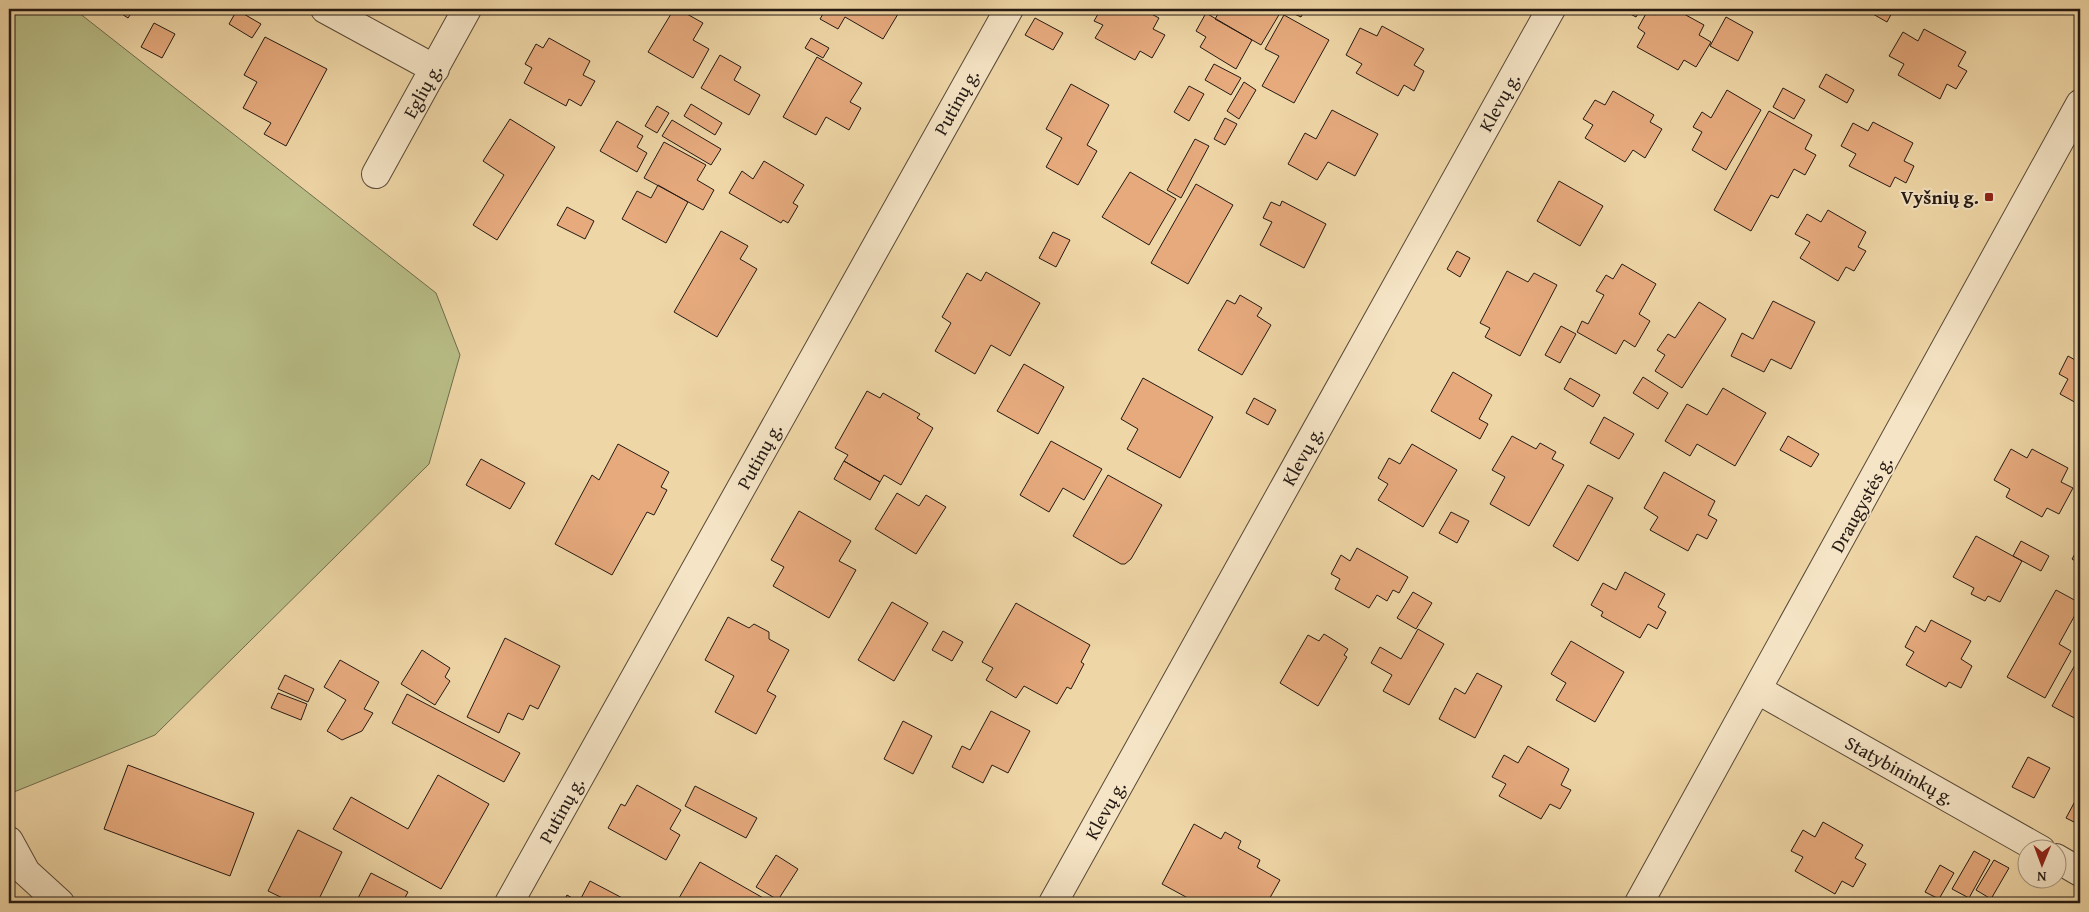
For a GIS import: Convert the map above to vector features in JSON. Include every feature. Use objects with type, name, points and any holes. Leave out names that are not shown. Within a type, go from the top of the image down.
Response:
[{"type":"street","points":[[325,9],[434,69]]},
{"type":"street","name":"Eglių g.","points":[[376,174],[467,9]]},
{"type":"street","name":"Putinų g.","points":[[509,903],[1009,9]]},
{"type":"street","name":"Klevų g.","points":[[1053,903],[1551,9]]},
{"type":"street","name":"Draugystės g.","points":[[1639,903],[2080,104]]},
{"type":"street","name":"Statybininkų g.","points":[[1758,690],[2023,840]]},
{"type":"street","points":[[9,841],[26,872],[60,903]]},
{"type":"street","points":[[2066,864],[2080,872]]},
{"type":"green space","points":[[9,9],[74,9],[436,293],[460,355],[429,464],[155,735],[9,794]]},
{"type":"building","points":[[114,9],[134,9],[128,18]]},
{"type":"building","points":[[610,9],[620,9],[618,13]]},
{"type":"building","points":[[674,9],[678,9],[703,23],[693,40],[709,49],[693,78],[648,52]]},
{"type":"building","points":[[826,9],[901,9],[883,39],[845,17],[838,29],[820,19]]},
{"type":"building","points":[[1101,9],[1142,9],[1159,18],[1153,29],[1165,35],[1152,58],[1140,51],[1135,60],[1095,38],[1103,25],[1094,21]]},
{"type":"building","points":[[1221,9],[1272,9],[1280,13],[1261,45],[1215,19]]},
{"type":"building","points":[[1284,9],[1305,9],[1301,17]]},
{"type":"building","points":[[1621,9],[1641,9],[1636,17]]},
{"type":"building","points":[[1659,9],[1675,9],[1704,25],[1699,35],[1711,42],[1696,67],[1684,60],[1678,70],[1637,47],[1645,33],[1638,28],[1648,10],[1655,15]]},
{"type":"building","points":[[1864,9],[1894,9],[1887,22]]},
{"type":"building","points":[[237,10],[261,24],[252,38],[229,24]]},
{"type":"building","points":[[1206,13],[1252,40],[1236,69],[1200,47],[1206,37],[1196,31]]},
{"type":"building","points":[[1284,15],[1329,40],[1294,103],[1262,86],[1279,56],[1265,49]]},
{"type":"building","points":[[1726,17],[1753,32],[1738,61],[1710,46]]},
{"type":"building","points":[[1035,18],[1063,33],[1053,50],[1025,35]]},
{"type":"building","points":[[154,23],[175,34],[162,58],[141,47]]},
{"type":"building","points":[[1382,26],[1424,49],[1414,65],[1424,71],[1414,91],[1404,85],[1398,96],[1356,73],[1362,64],[1346,55],[1360,28],[1377,36]]},
{"type":"building","points":[[1924,29],[1966,52],[1958,66],[1967,71],[1956,89],[1947,84],[1940,99],[1898,75],[1904,64],[1889,56],[1903,32],[1918,41]]},
{"type":"building","points":[[265,37],[327,69],[286,146],[264,134],[271,123],[243,108],[257,82],[244,75]]},
{"type":"building","points":[[549,38],[590,61],[583,75],[595,81],[581,106],[569,99],[566,106],[524,83],[532,68],[525,64],[536,44],[543,48]]},
{"type":"building","points":[[811,38],[829,48],[823,58],[805,48]]},
{"type":"building","points":[[720,55],[741,67],[734,80],[760,95],[749,115],[701,88]]},
{"type":"building","points":[[817,57],[862,83],[850,102],[861,108],[849,130],[826,117],[816,135],[783,117]]},
{"type":"building","points":[[1214,64],[1241,78],[1231,95],[1205,80]]},
{"type":"building","points":[[1826,74],[1854,90],[1847,103],[1819,87]]},
{"type":"building","points":[[1244,82],[1256,90],[1239,119],[1227,111]]},
{"type":"building","points":[[1071,84],[1109,105],[1087,145],[1097,151],[1078,185],[1046,167],[1062,138],[1046,129]]},
{"type":"building","points":[[1189,86],[1204,94],[1189,121],[1174,112]]},
{"type":"building","points":[[1783,88],[1805,100],[1794,119],[1773,107]]},
{"type":"building","points":[[1727,90],[1761,110],[1726,170],[1692,150],[1702,132],[1693,127],[1702,112],[1711,118]]},
{"type":"building","points":[[1613,91],[1654,115],[1650,122],[1662,129],[1645,158],[1633,150],[1625,162],[1585,138],[1593,125],[1583,119],[1595,100],[1605,105]]},
{"type":"building","points":[[691,104],[722,123],[715,135],[684,116]]},
{"type":"building","points":[[657,106],[669,113],[657,133],[645,126]]},
{"type":"building","points":[[1332,110],[1378,134],[1355,176],[1328,162],[1317,180],[1288,164],[1305,133],[1316,139]]},
{"type":"building","points":[[1769,111],[1812,135],[1805,149],[1816,155],[1805,175],[1794,169],[1778,198],[1771,195],[1751,231],[1714,210]]},
{"type":"building","points":[[1225,118],[1237,124],[1225,145],[1214,139]]},
{"type":"building","points":[[510,119],[555,147],[497,240],[473,225],[504,175],[483,161]]},
{"type":"building","points":[[672,120],[721,149],[711,165],[662,136]]},
{"type":"building","points":[[617,121],[643,136],[637,147],[647,153],[637,172],[600,151]]},
{"type":"building","points":[[1873,122],[1913,143],[1904,161],[1914,166],[1906,183],[1895,177],[1890,187],[1849,166],[1856,154],[1841,146],[1853,123],[1868,131]]},
{"type":"building","points":[[1195,139],[1209,146],[1181,198],[1167,190]]},
{"type":"building","points":[[664,142],[706,165],[697,180],[714,190],[703,210],[644,178]]},
{"type":"building","points":[[764,161],[804,185],[793,203],[798,206],[788,223],[783,220],[781,223],[729,193],[742,171],[753,179]]},
{"type":"building","points":[[1130,172],[1176,199],[1149,245],[1102,217]]},
{"type":"building","points":[[1559,181],[1603,206],[1580,246],[1537,221]]},
{"type":"building","points":[[1196,184],[1233,205],[1188,284],[1151,263]]},
{"type":"building","points":[[658,185],[688,202],[666,243],[622,219],[637,191],[651,198]]},
{"type":"building","points":[[1282,201],[1326,224],[1304,268],[1260,245],[1272,222],[1263,218],[1271,202],[1280,206]]},
{"type":"building","points":[[567,207],[594,221],[585,239],[557,225]]},
{"type":"building","points":[[1828,210],[1866,232],[1858,247],[1866,251],[1854,271],[1846,267],[1838,281],[1800,258],[1810,242],[1795,234],[1807,214],[1821,222]]},
{"type":"building","points":[[721,231],[748,246],[740,259],[757,269],[717,337],[674,312]]},
{"type":"building","points":[[1053,232],[1070,240],[1056,267],[1039,258]]},
{"type":"building","points":[[1457,251],[1470,258],[1460,277],[1447,269]]},
{"type":"building","points":[[1622,264],[1656,284],[1639,314],[1650,321],[1635,347],[1624,340],[1616,354],[1577,332],[1582,321],[1588,324],[1604,295],[1596,291],[1606,275],[1613,279]]},
{"type":"building","points":[[1507,271],[1528,282],[1534,273],[1557,285],[1520,356],[1485,337],[1490,328],[1480,323]]},
{"type":"building","points":[[986,272],[1040,303],[1010,356],[991,345],[975,374],[935,351],[951,323],[942,317],[967,273],[981,281]]},
{"type":"building","points":[[1240,295],[1262,308],[1257,316],[1271,325],[1242,375],[1198,350],[1227,300],[1235,304]]},
{"type":"building","points":[[1773,301],[1815,322],[1791,369],[1771,359],[1764,372],[1731,356],[1742,333],[1753,339]]},
{"type":"building","points":[[1699,302],[1726,319],[1682,388],[1655,371],[1665,355],[1657,350],[1668,334],[1675,338]]},
{"type":"building","points":[[1561,326],[1576,334],[1560,363],[1545,355]]},
{"type":"building","points":[[2080,355],[2080,405],[2060,394],[2068,379],[2059,374],[2068,356],[2077,361]]},
{"type":"building","points":[[1024,364],[1064,387],[1038,434],[997,411]]},
{"type":"building","points":[[1453,372],[1492,395],[1479,419],[1488,424],[1480,439],[1431,411]]},
{"type":"building","points":[[1643,377],[1668,393],[1658,409],[1633,393]]},
{"type":"building","points":[[1143,378],[1213,417],[1180,478],[1127,449],[1138,429],[1121,419]]},
{"type":"building","points":[[1570,378],[1600,395],[1593,407],[1564,389]]},
{"type":"building","points":[[1723,388],[1766,413],[1735,466],[1697,444],[1690,456],[1665,441],[1687,404],[1707,415]]},
{"type":"building","points":[[867,391],[880,398],[883,393],[920,414],[917,418],[933,428],[901,485],[884,475],[880,482],[844,461],[848,455],[835,448]]},
{"type":"building","points":[[1254,398],[1276,410],[1268,425],[1246,413]]},
{"type":"building","points":[[1604,417],[1634,434],[1619,459],[1590,443]]},
{"type":"building","points":[[1512,436],[1536,449],[1540,443],[1556,452],[1552,459],[1564,465],[1529,526],[1490,504],[1505,477],[1492,470]]},
{"type":"building","points":[[1788,436],[1819,454],[1811,467],[1780,450]]},
{"type":"building","points":[[1051,441],[1102,469],[1084,500],[1063,488],[1049,512],[1020,495]]},
{"type":"building","points":[[618,444],[669,472],[661,487],[667,490],[654,515],[647,512],[612,575],[555,544],[592,475],[599,480]]},
{"type":"building","points":[[1412,444],[1457,470],[1423,527],[1378,500],[1388,484],[1378,478],[1389,458],[1400,464]]},
{"type":"building","points":[[2011,449],[2027,458],[2032,449],[2068,468],[2061,482],[2073,488],[2059,514],[2047,508],[2042,517],[2006,497],[2010,489],[1994,480]]},
{"type":"building","points":[[481,459],[525,483],[510,509],[466,485]]},
{"type":"building","points":[[844,461],[880,482],[870,500],[834,479]]},
{"type":"building","points":[[1664,472],[1715,501],[1708,515],[1717,520],[1707,539],[1697,534],[1688,551],[1650,530],[1658,517],[1644,508]]},
{"type":"building","points":[[1108,475],[1162,505],[1131,559],[1125,564],[1121,564],[1073,536]]},
{"type":"building","points":[[1588,485],[1613,498],[1578,561],[1553,546]]},
{"type":"building","points":[[897,493],[919,506],[926,495],[946,507],[916,554],[875,529]]},
{"type":"building","points":[[799,511],[851,541],[839,561],[856,570],[829,618],[773,586],[784,567],[771,560]]},
{"type":"building","points":[[1451,512],[1469,521],[1457,543],[1439,533]]},
{"type":"building","points":[[1976,536],[2022,561],[2000,602],[1988,596],[1985,601],[1971,594],[1974,588],[1953,577]]},
{"type":"building","points":[[2021,541],[2049,556],[2041,571],[2013,556]]},
{"type":"building","points":[[2080,545],[2080,564],[2072,559]]},
{"type":"building","points":[[1357,548],[1408,577],[1399,593],[1393,590],[1387,601],[1377,595],[1369,608],[1335,589],[1340,579],[1331,574],[1341,555],[1350,561]]},
{"type":"building","points":[[1625,572],[1665,594],[1658,607],[1666,612],[1657,629],[1648,624],[1640,638],[1601,616],[1603,612],[1591,605],[1603,583],[1616,590]]},
{"type":"building","points":[[2056,590],[2080,603],[2080,606],[2059,644],[2071,651],[2045,698],[2007,677]]},
{"type":"building","points":[[1413,592],[1432,603],[1416,629],[1397,618]]},
{"type":"building","points":[[892,602],[928,623],[894,681],[858,660]]},
{"type":"building","points":[[1016,603],[1090,645],[1081,662],[1084,664],[1071,689],[1067,687],[1057,704],[1024,686],[1016,698],[986,680],[993,668],[982,662]]},
{"type":"building","points":[[728,617],[749,628],[754,624],[769,632],[769,639],[789,650],[767,691],[776,696],[756,734],[715,712],[734,676],[705,660]]},
{"type":"building","points":[[1931,620],[1971,641],[1961,659],[1972,666],[1961,688],[1949,682],[1946,687],[1906,665],[1914,652],[1905,647],[1916,626],[1925,632]]},
{"type":"building","points":[[1418,629],[1444,644],[1409,705],[1383,691],[1392,675],[1371,663],[1380,647],[1401,659]]},
{"type":"building","points":[[943,631],[963,642],[952,661],[932,650]]},
{"type":"building","points":[[1324,634],[1348,649],[1344,655],[1347,657],[1318,706],[1280,683],[1308,635],[1319,641]]},
{"type":"building","points":[[505,638],[560,666],[538,709],[530,705],[523,720],[508,713],[499,733],[467,717]]},
{"type":"building","points":[[1571,641],[1624,672],[1595,722],[1556,700],[1566,683],[1551,674]]},
{"type":"building","points":[[422,650],[450,668],[445,677],[450,681],[435,705],[401,684]]},
{"type":"building","points":[[2080,656],[2080,721],[2052,706]]},
{"type":"building","points":[[340,660],[379,682],[364,709],[373,713],[362,731],[342,740],[327,731],[346,700],[324,687]]},
{"type":"building","points":[[1477,673],[1502,686],[1475,738],[1439,719],[1455,688],[1465,694]]},
{"type":"building","points":[[285,675],[314,689],[308,702],[278,689]]},
{"type":"building","points":[[278,693],[307,704],[301,720],[271,708]]},
{"type":"building","points":[[407,694],[520,753],[504,782],[392,723]]},
{"type":"building","points":[[991,711],[1030,731],[1008,773],[992,765],[983,783],[952,767],[962,746],[970,750]]},
{"type":"building","points":[[903,721],[932,736],[913,774],[884,759]]},
{"type":"building","points":[[1528,746],[1569,769],[1561,785],[1571,790],[1560,809],[1550,804],[1541,819],[1499,796],[1506,784],[1492,777],[1504,755],[1518,763]]},
{"type":"building","points":[[2028,757],[2050,768],[2034,798],[2012,787]]},
{"type":"building","points":[[128,765],[254,813],[230,876],[104,829]]},
{"type":"building","points":[[438,775],[489,804],[441,889],[333,829],[351,797],[408,829]]},
{"type":"building","points":[[637,785],[681,810],[670,829],[680,835],[666,860],[608,828],[621,804],[625,806]]},
{"type":"building","points":[[695,786],[757,818],[746,838],[685,806]]},
{"type":"building","points":[[2080,792],[2080,825],[2066,818]]},
{"type":"building","points":[[1823,822],[1863,845],[1855,858],[1866,864],[1853,887],[1842,881],[1835,894],[1795,871],[1803,857],[1791,851],[1803,830],[1815,837]]},
{"type":"building","points":[[1194,824],[1221,839],[1225,832],[1241,841],[1238,848],[1260,860],[1257,867],[1280,880],[1267,903],[1197,903],[1162,884]]},
{"type":"building","points":[[298,830],[342,852],[317,903],[293,903],[268,891]]},
{"type":"building","points":[[1974,851],[1990,860],[1969,898],[1952,889]]},
{"type":"building","points":[[776,855],[798,869],[778,900],[756,887]]},
{"type":"building","points":[[1994,860],[2009,868],[1991,899],[1976,890]]},
{"type":"building","points":[[700,862],[772,903],[688,903],[679,898]]},
{"type":"building","points":[[1940,865],[1954,873],[1939,899],[1925,892]]},
{"type":"building","points":[[371,873],[408,892],[402,903],[356,902]]},
{"type":"building","points":[[590,881],[630,902],[563,903],[567,895],[579,902]]},
{"type":"place","name":"Vyšnių g.","points":[[1989,197]]}]
